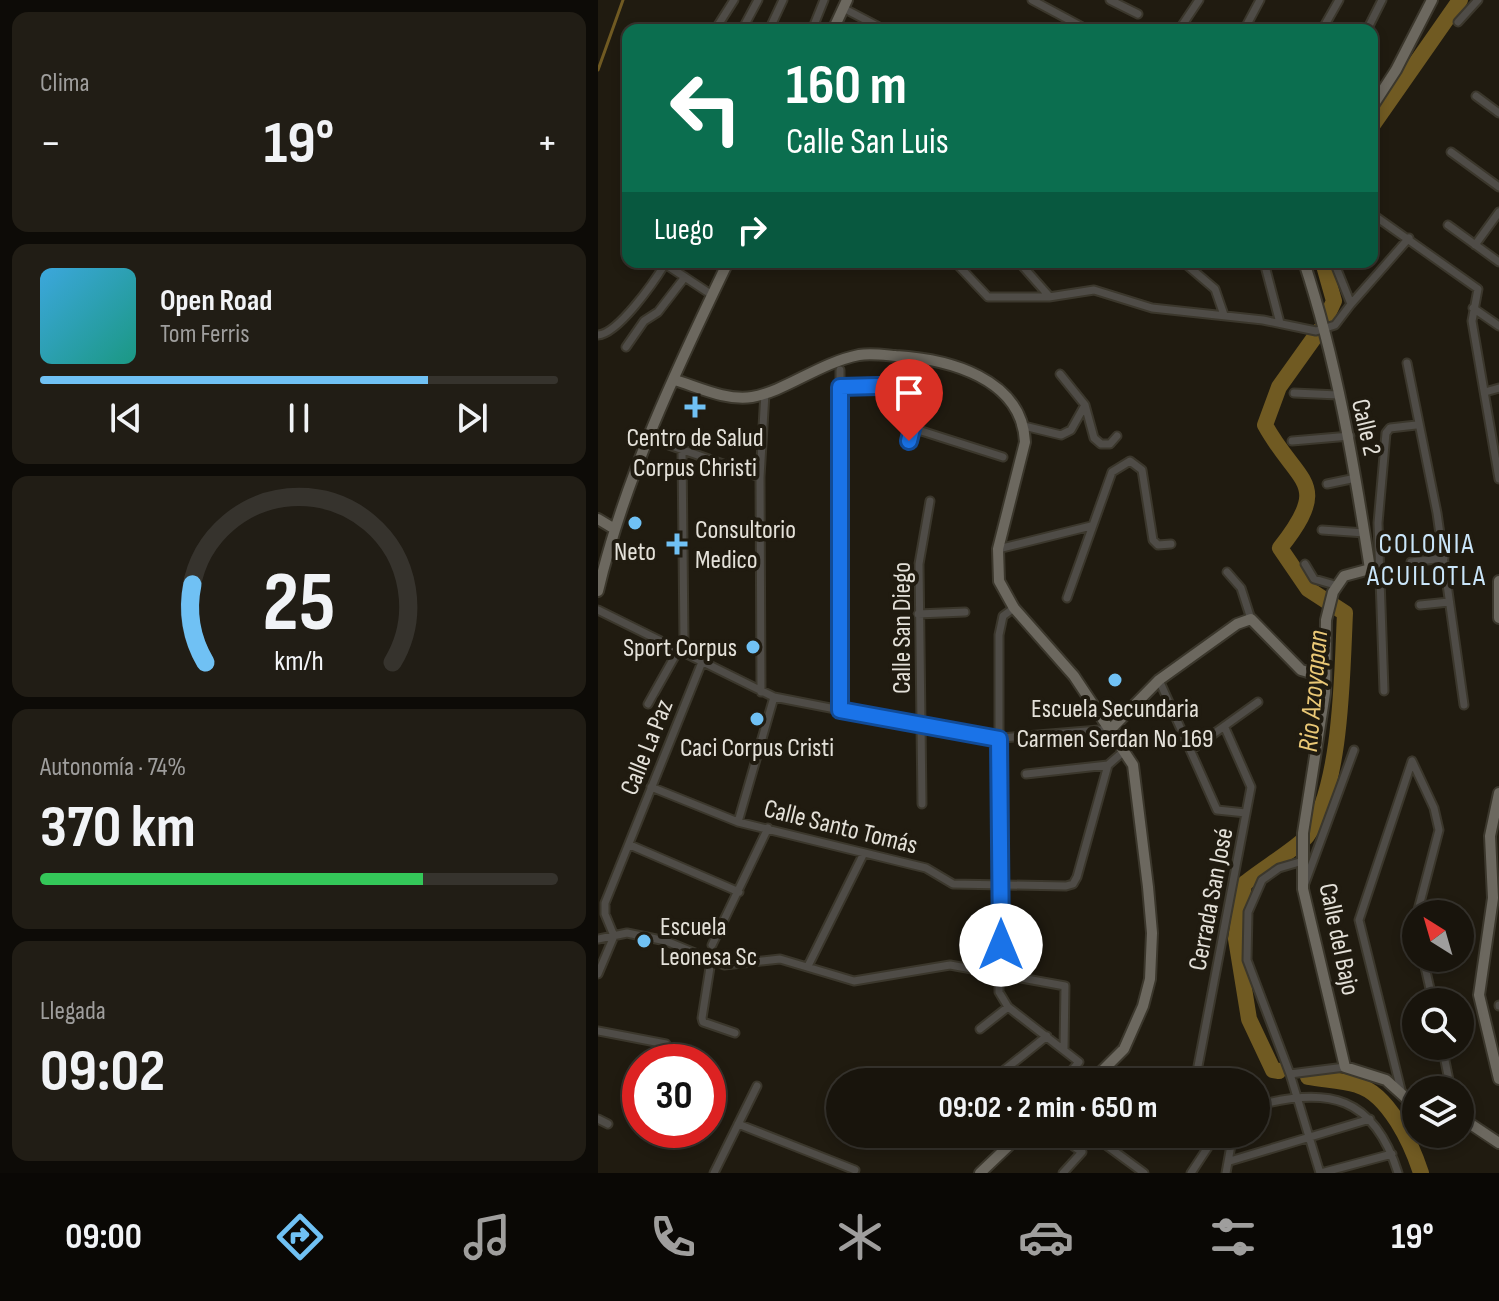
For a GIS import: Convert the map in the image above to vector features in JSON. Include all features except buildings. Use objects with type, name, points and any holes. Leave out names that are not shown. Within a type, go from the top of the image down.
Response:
[{"type":"street","points":[[719,24],[734,0]]},
{"type":"street","points":[[745,24],[758,0]]},
{"type":"street","points":[[772,24],[783,0]]},
{"type":"street","points":[[814,24],[824,0]]},
{"type":"street","points":[[1032,0],[1077,24]]},
{"type":"street","points":[[1110,0],[1138,14]]},
{"type":"street","points":[[1183,24],[1199,0]]},
{"type":"street","points":[[1247,24],[1260,0]]},
{"type":"street","points":[[1325,24],[1339,0]]},
{"type":"street","points":[[1370,24],[1382,0]]},
{"type":"street","points":[[1378,96],[1416,35],[1432,0]]},
{"type":"street","points":[[1458,22],[1478,0]]},
{"type":"street","points":[[836,24],[845,4],[876,24]]},
{"type":"street","points":[[1476,96],[1499,113]]},
{"type":"street","points":[[1451,152],[1499,187]]},
{"type":"street","points":[[1475,245],[1499,212]]},
{"type":"street","points":[[1378,218],[1478,289],[1472,321],[1496,438],[1499,479]]},
{"type":"street","points":[[1448,225],[1499,262]]},
{"type":"street","points":[[961,268],[988,297],[1049,297],[1094,290],[1152,308],[1224,315],[1326,331],[1343,318],[1351,304],[1409,238]]},
{"type":"street","points":[[598,335],[612,331],[647,292],[663,268]]},
{"type":"street","points":[[673,268],[712,295]]},
{"type":"street","points":[[598,591],[613,528],[649,438],[725,268]]},
{"type":"street","points":[[1024,268],[1049,297]]},
{"type":"street","points":[[1190,268],[1215,289],[1224,315]]},
{"type":"street","points":[[1266,268],[1280,323]]},
{"type":"street","name":"Calle 2","points":[[1306,268],[1326,331],[1338,395],[1350,436],[1365,533],[1374,568]]},
{"type":"street","points":[[1336,268],[1351,304]]},
{"type":"street","points":[[626,347],[644,321],[658,312],[685,277]]},
{"type":"street","points":[[1473,308],[1499,326]]},
{"type":"street","points":[[675,380],[738,398],[765,393],[824,364],[863,354],[923,358],[977,373],[997,390],[1024,426],[1025,442],[998,549],[999,581],[1014,608],[1074,676],[1111,729],[1133,765],[1139,802],[1152,933],[1150,979],[1134,1032],[1108,1068]]},
{"type":"street","points":[[1407,363],[1416,425],[1429,467],[1464,705]]},
{"type":"street","points":[[840,370],[840,710]]},
{"type":"street","points":[[1060,374],[1085,405],[1094,438],[1101,444],[1110,444],[1117,436]]},
{"type":"street","points":[[840,387],[916,385],[921,392],[909,441]]},
{"type":"street","points":[[1485,392],[1499,388]]},
{"type":"street","points":[[761,692],[760,477],[765,393]]},
{"type":"street","points":[[1294,393],[1338,395]]},
{"type":"street","points":[[1024,426],[1061,435],[1071,430],[1085,405]]},
{"type":"street","points":[[1384,691],[1374,568],[1387,430],[1416,425]]},
{"type":"street","points":[[912,428],[1003,457]]},
{"type":"street","points":[[1292,441],[1350,436]]},
{"type":"street","points":[[649,438],[760,477]]},
{"type":"street","points":[[648,704],[684,640],[682,451]]},
{"type":"street","points":[[1067,598],[1112,472],[1130,461],[1142,470],[1150,533],[1158,545],[1171,544]]},
{"type":"street","points":[[1327,484],[1356,478]]},
{"type":"street","name":"Calle San Diego","points":[[922,804],[919,564],[930,501]]},
{"type":"street","points":[[598,519],[613,528]]},
{"type":"street","points":[[998,549],[1091,526]]},
{"type":"street","points":[[1322,530],[1365,533]]},
{"type":"street","points":[[1411,562],[1444,558]]},
{"type":"street","points":[[1305,564],[1314,579],[1334,588],[1350,573],[1374,568]]},
{"type":"street","points":[[1227,572],[1241,588],[1251,619],[1301,670],[1325,677]]},
{"type":"street","points":[[1499,581],[1499,618]]},
{"type":"street","name":"Calle del Bajo","points":[[1334,588],[1326,620],[1325,677],[1319,737],[1303,833],[1303,889],[1345,1067]]},
{"type":"street","points":[[1420,605],[1449,602]]},
{"type":"street","points":[[1014,608],[1000,623],[1002,885],[999,992],[1008,1007],[1079,1062],[1074,1068]]},
{"type":"street","points":[[598,610],[774,697],[921,727],[999,739],[1111,729],[1159,680],[1237,624],[1251,619]]},
{"type":"street","points":[[918,614],[965,612]]},
{"type":"street","name":"Calle La Paz","points":[[614,936],[604,908],[702,662]]},
{"type":"street","points":[[1159,680],[1217,810],[1246,813]]},
{"type":"street","points":[[738,822],[774,697]]},
{"type":"street","points":[[1191,750],[1258,702]]},
{"type":"street","name":"Cerrada San José","points":[[1198,1068],[1251,787],[1225,728]]},
{"type":"street","points":[[1303,889],[1354,750]]},
{"type":"street","points":[[1026,774],[1108,765],[1124,751]]},
{"type":"street","points":[[1401,1090],[1359,920],[1412,761],[1434,808],[1439,830],[1421,900]]},
{"type":"street","name":"Calle Santo Tomás","points":[[651,787],[738,822],[926,868],[953,884],[1073,884],[1108,765]]},
{"type":"street","points":[[1499,793],[1490,836],[1496,895],[1479,995],[1499,1079]]},
{"type":"street","points":[[712,945],[768,828]]},
{"type":"street","points":[[630,845],[739,892]]},
{"type":"street","points":[[808,966],[864,853]]},
{"type":"street","points":[[1304,857],[1262,880],[1248,912],[1247,960],[1290,1074],[1320,1173],[1392,1154]]},
{"type":"street","points":[[598,939],[627,933],[666,941],[711,961],[735,966],[780,959],[854,981],[950,965],[1065,986],[1064,1049]]},
{"type":"street","points":[[598,974],[614,936]]},
{"type":"street","points":[[711,961],[703,1022],[735,1033]]},
{"type":"street","points":[[980,1029],[1008,1007]]},
{"type":"street","points":[[598,1031],[666,1044]]},
{"type":"street","points":[[1007,1068],[1047,1036]]},
{"type":"street","points":[[1290,1074],[1345,1067],[1366,1071],[1401,1090]]},
{"type":"street","points":[[714,1173],[757,1086]]},
{"type":"street","points":[[1270,1102],[1297,1095],[1343,1100],[1358,1106],[1392,1154],[1398,1173]]},
{"type":"street","points":[[598,1119],[608,1124]]},
{"type":"street","points":[[1230,1161],[1370,1119]]},
{"type":"street","points":[[738,1124],[855,1170]]},
{"type":"street","points":[[1474,1126],[1499,1143]]},
{"type":"street","points":[[980,1173],[1006,1148]]},
{"type":"street","points":[[1068,1171],[1082,1152],[1076,1148]]},
{"type":"street","points":[[1110,1148],[1144,1173]]},
{"type":"street","points":[[1191,1173],[1207,1148]]},
{"type":"street","points":[[1226,1173],[1231,1148]]},
{"type":"waterway","points":[[598,70],[623,0]]},
{"type":"waterway","name":"Rio Azoyapan","points":[[1378,117],[1460,0]]},
{"type":"waterway","name":"Rio Azoyapan","points":[[1325,268],[1334,301],[1328,314]]},
{"type":"waterway","name":"Rio Azoyapan","points":[[1279,1071],[1273,1070],[1249,1019],[1236,939],[1244,884],[1307,836],[1319,815],[1334,760],[1345,613],[1308,589],[1280,548],[1305,509],[1307,495],[1305,484],[1265,425],[1279,387],[1319,331]]},
{"type":"waterway","name":"Rio Azoyapan","points":[[1308,1077],[1345,1082],[1369,1090],[1398,1122],[1421,1173]]},
{"type":"place","name":"Centro de Salud Corpus Christi","points":[[695,407]]},
{"type":"place","name":"Neto","points":[[635,523]]},
{"type":"place","name":"Consultorio Medico","points":[[677,544]]},
{"type":"place","name":"Sport Corpus","points":[[753,647]]},
{"type":"place","name":"Escuela Secundaria Carmen Serdan No 169","points":[[1115,680]]},
{"type":"place","name":"Caci Corpus Cristi","points":[[757,719]]},
{"type":"place","name":"Escuela Leonesa Sc","points":[[644,941]]},
{"type":"district","name":"COLONIA ACUILOTLA","points":[[1427,559]]},
{"type":"route","points":[[909,441],[921,392],[916,385],[840,387],[840,710],[999,739],[1001,945]]}]
